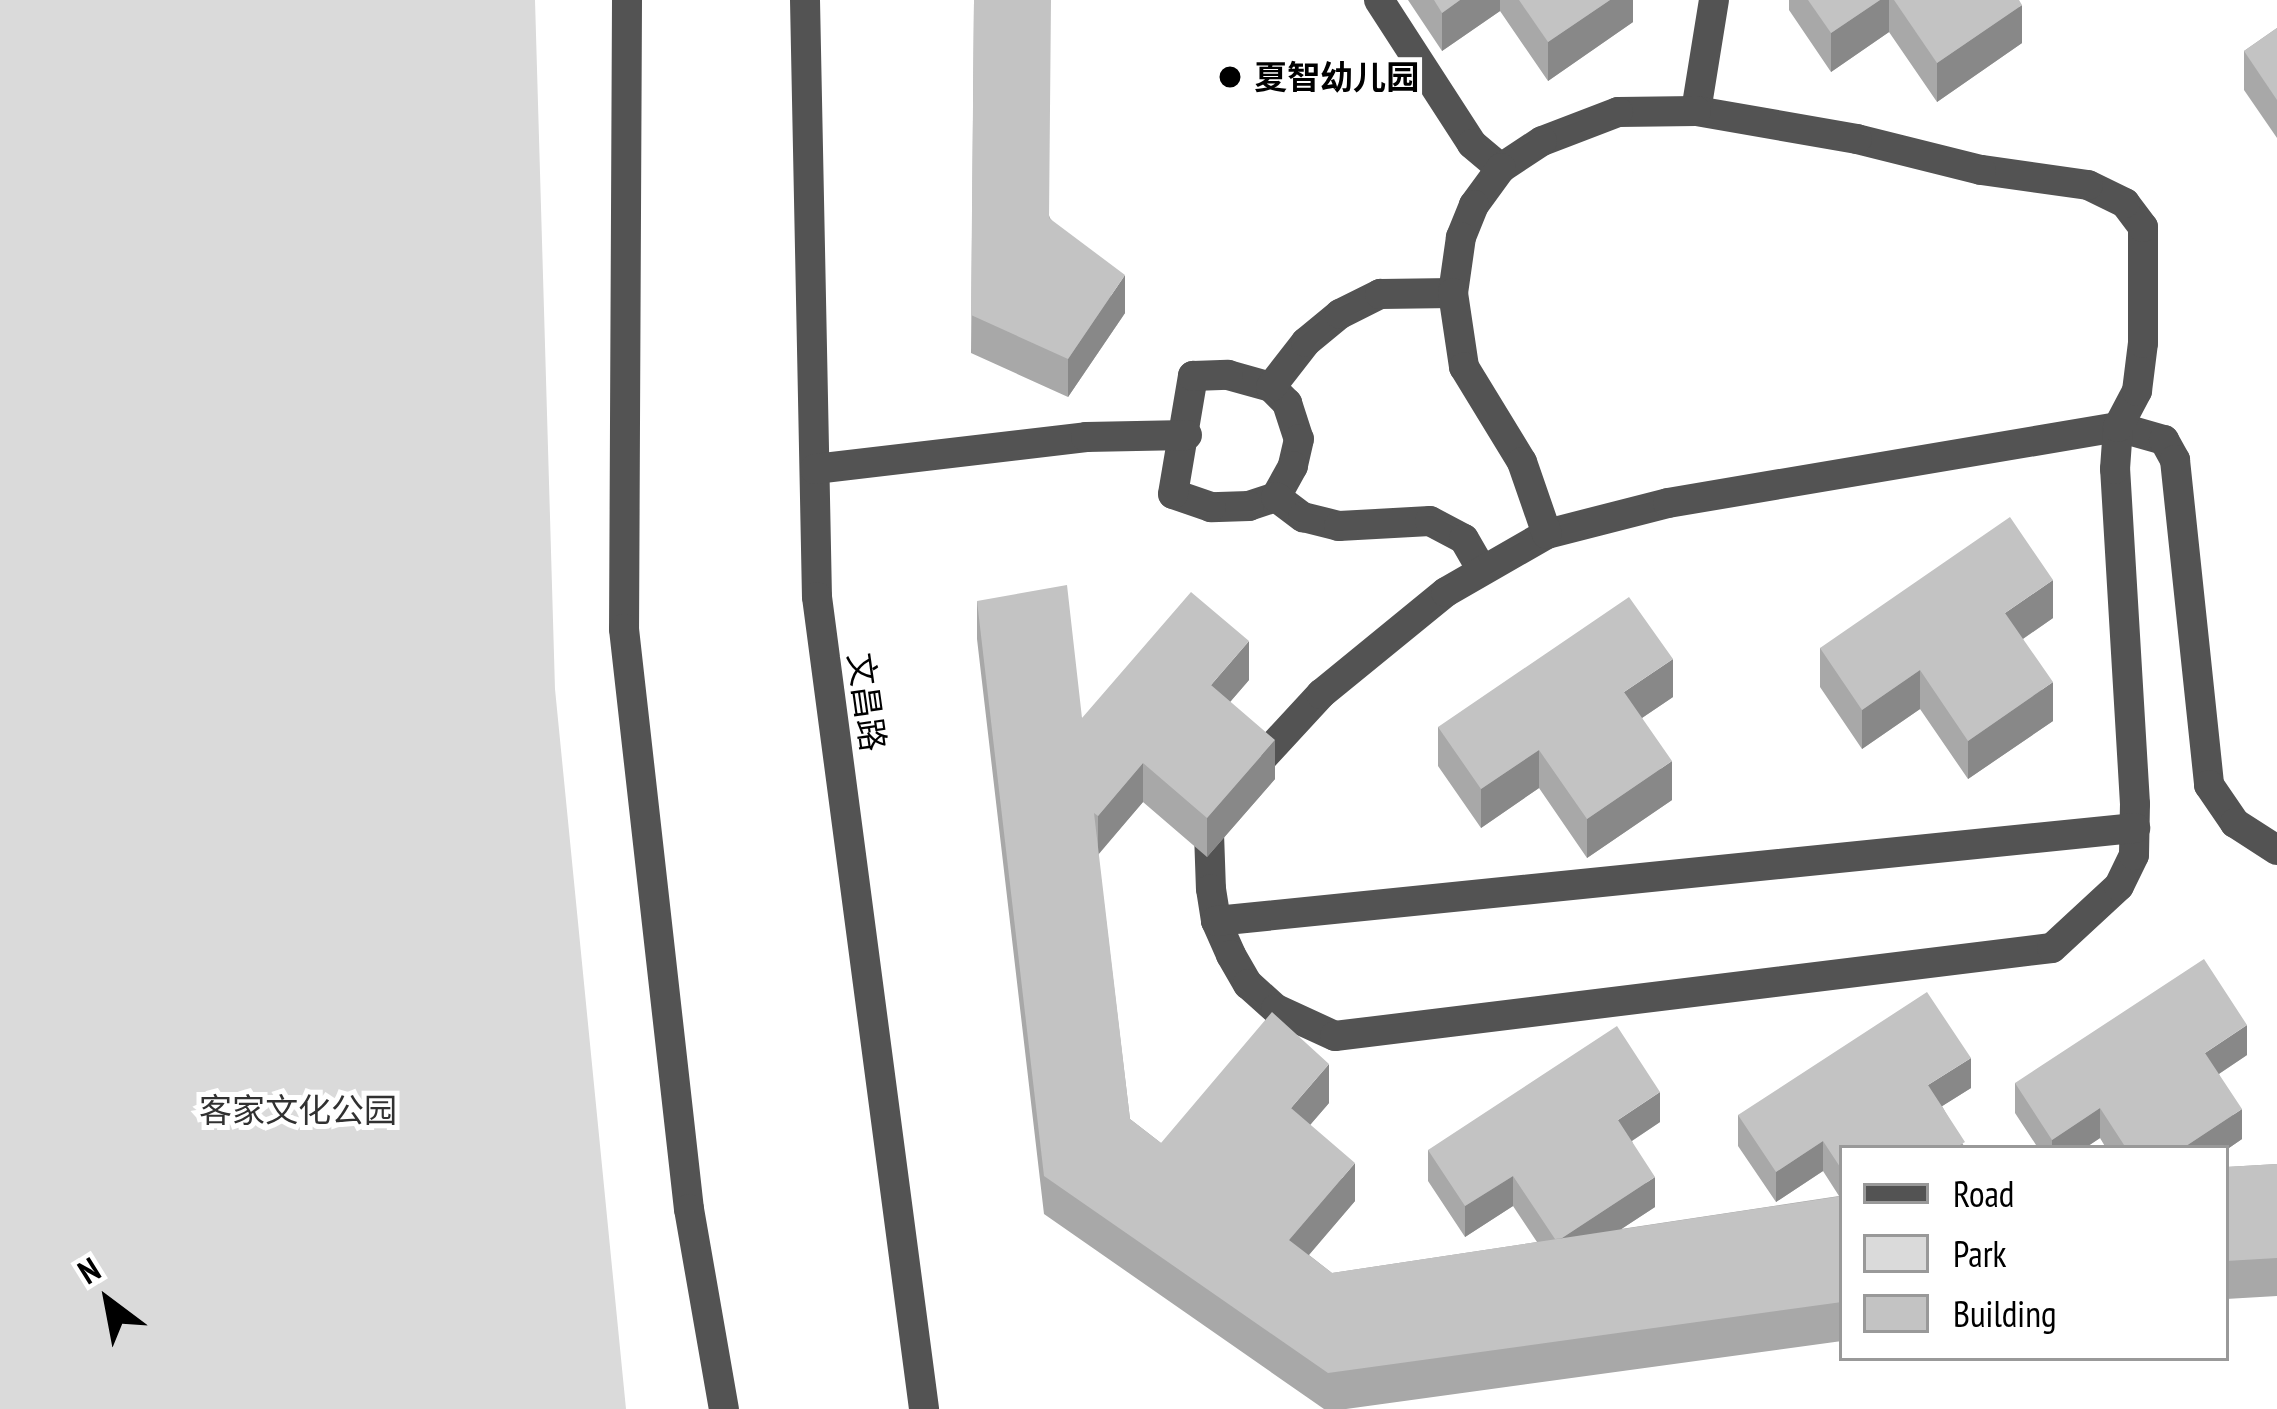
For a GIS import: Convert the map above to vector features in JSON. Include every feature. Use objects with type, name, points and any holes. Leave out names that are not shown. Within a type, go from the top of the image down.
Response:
[{"type":"street","points":[[627,0],[624,629],[689,1208],[724,1409]]},
{"type":"street","name":"文昌路","points":[[805,0],[817,597],[924,1409]]},
{"type":"street","points":[[1379,0],[1472,144],[1501,168]]},
{"type":"street","points":[[1696,111],[1714,0]]},
{"type":"street","points":[[1547,534],[1522,462],[1464,367],[1453,293],[1461,237],[1474,205],[1501,168],[1587,122],[1618,112],[1696,111],[1835,135],[1981,170],[2088,185],[2125,203],[2143,227],[2143,343],[2137,391],[2118,427],[2115,469],[2135,828],[2134,855],[2119,886],[2052,948],[1368,1035],[1335,1036],[1276,1009],[1248,984],[1216,921],[1209,833],[1238,784],[1321,694],[1446,592],[1547,534],[1669,503],[2118,427],[2164,440],[2176,460],[2209,785],[2235,823],[2277,850]]},
{"type":"street","points":[[1271,387],[1306,342],[1340,314],[1380,294],[1453,293]]},
{"type":"street","points":[[1193,376],[1228,376],[1271,387],[1287,403],[1299,439],[1293,466],[1276,497],[1249,506],[1211,507],[1173,494],[1187,435],[1193,376]]},
{"type":"street","points":[[815,469],[1086,437],[1187,435]]},
{"type":"street","points":[[1276,497],[1303,517],[1339,526],[1430,521],[1464,539],[1482,570]]},
{"type":"street","points":[[1216,921],[2135,828]]},
{"type":"green space","name":"客家文化公园","points":[[0,0],[535,0],[555,689],[626,1409],[0,1409]]},
{"type":"building","points":[[974,0],[1051,0],[1049,218],[1125,275],[1068,359],[971,315]]},
{"type":"building","points":[[1434,0],[1460,0],[1442,13]]},
{"type":"building","points":[[1519,0],[1610,0],[1548,42]]},
{"type":"building","points":[[1808,0],[1880,0],[1831,33]]},
{"type":"building","points":[[1894,0],[2019,0],[2022,5],[1937,63]]},
{"type":"building","points":[[2277,28],[2277,100],[2244,51]]},
{"type":"building","points":[[2010,517],[2053,580],[2005,613],[2053,682],[1968,741],[1920,670],[1862,710],[1820,648]]},
{"type":"building","points":[[1067,585],[1082,718],[1191,592],[1249,641],[1211,685],[1275,740],[1207,818],[1143,763],[1098,816],[1094,813],[1130,1119],[1161,1143],[1272,1012],[1329,1064],[1291,1108],[1355,1163],[1289,1240],[1332,1273],[1839,1196],[1839,1302],[1328,1373],[1044,1176],[977,601]]},
{"type":"building","points":[[1629,597],[1673,659],[1624,692],[1672,761],[1587,819],[1539,750],[1481,789],[1438,727]]},
{"type":"building","points":[[2204,959],[2247,1025],[2205,1053],[2242,1109],[2188,1145],[2124,1145],[2100,1108],[2052,1140],[2015,1083]]},
{"type":"building","points":[[1927,992],[1971,1058],[1928,1085],[1965,1142],[1960,1145],[1839,1145],[1839,1165],[1823,1141],[1776,1172],[1738,1115]]},
{"type":"building","points":[[1617,1026],[1660,1092],[1618,1120],[1655,1177],[1562,1238],[1555,1239],[1513,1176],[1465,1206],[1428,1150]]},
{"type":"building","points":[[2277,1164],[2277,1258],[2229,1261],[2229,1167]]},
{"type":"place","name":"夏智幼儿园","points":[[1230,77]]}]
